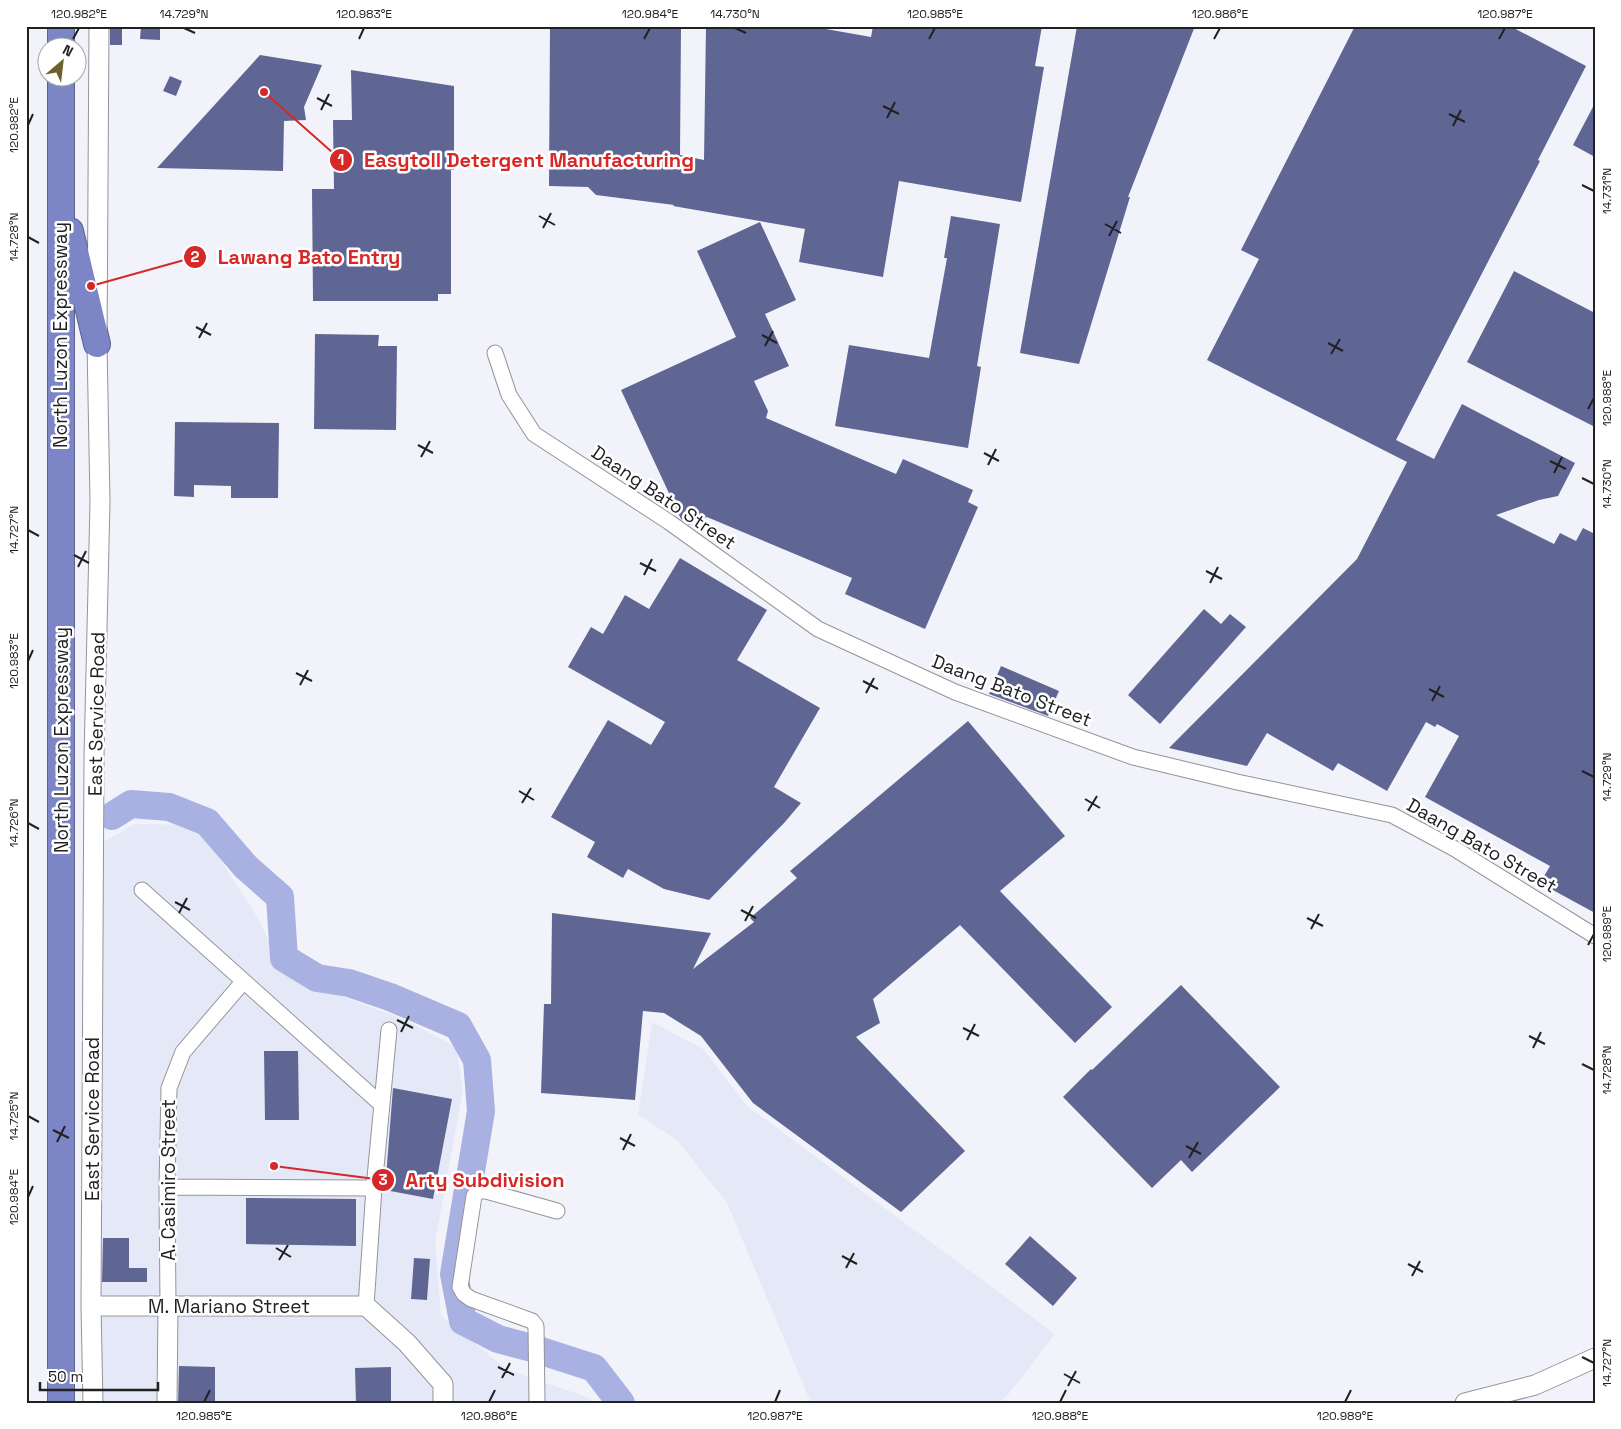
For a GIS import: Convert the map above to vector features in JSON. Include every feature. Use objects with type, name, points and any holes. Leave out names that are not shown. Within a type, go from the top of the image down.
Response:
[{"type":"highway","name":"North Luzon Expressway","points":[[61,88],[61,1403]]},
{"type":"highway","points":[[60,187],[97,344]]},
{"type":"street","name":"East Service Road","points":[[93,1403],[91,1306],[94,757],[100,502],[97,344],[99,26]]},
{"type":"street","name":"Daang Bato Street","points":[[495,353],[509,395],[534,434],[670,522],[818,628],[955,692],[1133,756],[1236,782],[1392,815],[1455,849],[1595,936]]},
{"type":"street","points":[[142,890],[382,1105]]},
{"type":"street","name":"A. Casimiro Street","points":[[167,1403],[169,1088],[183,1052],[244,982]]},
{"type":"street","points":[[389,1030],[374,1188],[366,1306],[407,1343],[443,1384],[443,1403]]},
{"type":"street","points":[[167,1186],[374,1188]]},
{"type":"street","points":[[537,1403],[536,1326],[532,1321],[471,1298],[464,1294],[460,1286],[475,1194],[481,1190],[557,1211]]},
{"type":"street","name":"M. Mariano Street","points":[[91,1306],[366,1306]]},
{"type":"street","points":[[1465,1403],[1535,1385],[1595,1358]]},
{"type":"shaded area","points":[[134,824],[198,825],[258,918],[278,961],[327,991],[403,1019],[456,1047],[463,1090],[435,1242],[441,1316],[508,1370],[590,1398],[591,1403],[97,1403],[102,843]]},
{"type":"shaded area","points":[[652,1022],[703,1049],[747,1106],[1055,1334],[1007,1396],[999,1403],[811,1403],[727,1203],[677,1140],[638,1115]]},
{"type":"building","points":[[141,26],[160,26],[160,40],[140,39]]},
{"type":"building","points":[[550,26],[681,26],[680,155],[704,160],[706,26],[809,26],[871,37],[873,26],[1042,26],[1035,66],[1044,67],[1021,202],[899,181],[883,277],[799,262],[805,229],[674,205],[596,195],[588,187],[549,186]]},
{"type":"building","points":[[1077,26],[1195,26],[1128,197],[1130,197],[1079,364],[1020,353]]},
{"type":"building","points":[[1355,26],[1510,26],[1586,66],[1538,160],[1540,161],[1396,440],[1434,459],[1462,404],[1575,463],[1558,496],[1539,500],[1496,515],[1554,544],[1560,533],[1576,541],[1583,528],[1595,534],[1595,913],[1540,883],[1550,866],[1425,797],[1459,736],[1437,724],[1435,727],[1426,722],[1387,791],[1338,763],[1333,771],[1267,733],[1247,766],[1169,748],[1357,559],[1407,462],[1207,360],[1259,259],[1241,250]]},
{"type":"building","points":[[110,29],[122,29],[122,45],[110,45]]},
{"type":"building","points":[[260,55],[322,65],[304,107],[306,120],[284,121],[283,171],[157,168]]},
{"type":"building","points":[[351,70],[454,86],[454,170],[451,170],[451,294],[438,294],[438,301],[313,301],[312,189],[334,189],[333,120],[352,120]]},
{"type":"building","points":[[170,76],[182,81],[176,96],[163,91]]},
{"type":"building","points":[[1595,103],[1595,157],[1573,145]]},
{"type":"building","points":[[951,216],[1000,224],[977,366],[981,367],[968,448],[835,426],[849,345],[929,358],[947,258],[944,258]]},
{"type":"building","points":[[760,222],[796,300],[765,314],[789,366],[754,381],[768,411],[766,418],[896,474],[903,459],[973,490],[968,502],[978,507],[925,629],[845,594],[852,578],[707,517],[689,525],[681,519],[621,390],[736,337],[697,251]]},
{"type":"building","points":[[1514,271],[1595,313],[1595,427],[1467,362]]},
{"type":"building","points":[[315,334],[379,335],[378,346],[397,346],[396,430],[314,429]]},
{"type":"building","points":[[175,422],[279,423],[278,498],[231,498],[231,486],[194,485],[194,497],[174,496]]},
{"type":"building","points":[[680,558],[767,610],[737,660],[820,708],[774,787],[801,803],[709,900],[664,889],[628,869],[623,878],[587,857],[595,842],[551,817],[608,720],[651,745],[665,722],[568,667],[591,627],[603,634],[625,595],[649,609]]},
{"type":"building","points":[[1204,609],[1221,624],[1230,614],[1246,627],[1160,724],[1128,695]]},
{"type":"building","points":[[1001,666],[1059,691],[1048,716],[989,694]]},
{"type":"building","points":[[968,721],[1065,836],[1000,891],[1112,1007],[1075,1043],[960,925],[873,999],[880,1023],[856,1037],[965,1151],[901,1212],[753,1103],[701,1036],[664,1013],[643,1011],[635,1100],[541,1093],[544,1004],[551,1004],[552,913],[711,933],[693,969],[754,922],[750,918],[797,878],[790,871]]},
{"type":"building","points":[[1181,985],[1280,1087],[1192,1172],[1181,1160],[1152,1188],[1063,1097]]},
{"type":"building","points":[[264,1051],[298,1051],[299,1120],[265,1120]]},
{"type":"building","points":[[393,1088],[452,1099],[433,1199],[385,1190]]},
{"type":"building","points":[[246,1198],[356,1199],[356,1246],[246,1244]]},
{"type":"building","points":[[1030,1236],[1077,1278],[1053,1306],[1005,1264]]},
{"type":"building","points":[[103,1238],[129,1238],[129,1268],[147,1268],[147,1282],[102,1282]]},
{"type":"building","points":[[414,1258],[430,1259],[427,1300],[411,1299]]},
{"type":"building","points":[[179,1366],[215,1367],[215,1403],[178,1403]]},
{"type":"building","points":[[391,1367],[391,1403],[356,1403],[355,1368]]},
{"type":"waterway","points":[[112,816],[131,804],[169,807],[207,822],[246,867],[280,897],[284,958],[317,978],[349,983],[390,997],[458,1026],[477,1060],[481,1111],[454,1274],[463,1321],[498,1339],[594,1368],[621,1403]]},
{"type":"place","name":"Easytoll Detergent Manufacturing","points":[[264,92]]},
{"type":"place","name":"Lawang Bato Entry","points":[[91,286]]},
{"type":"place","name":"Arty Subdivision","points":[[274,1166]]}]
